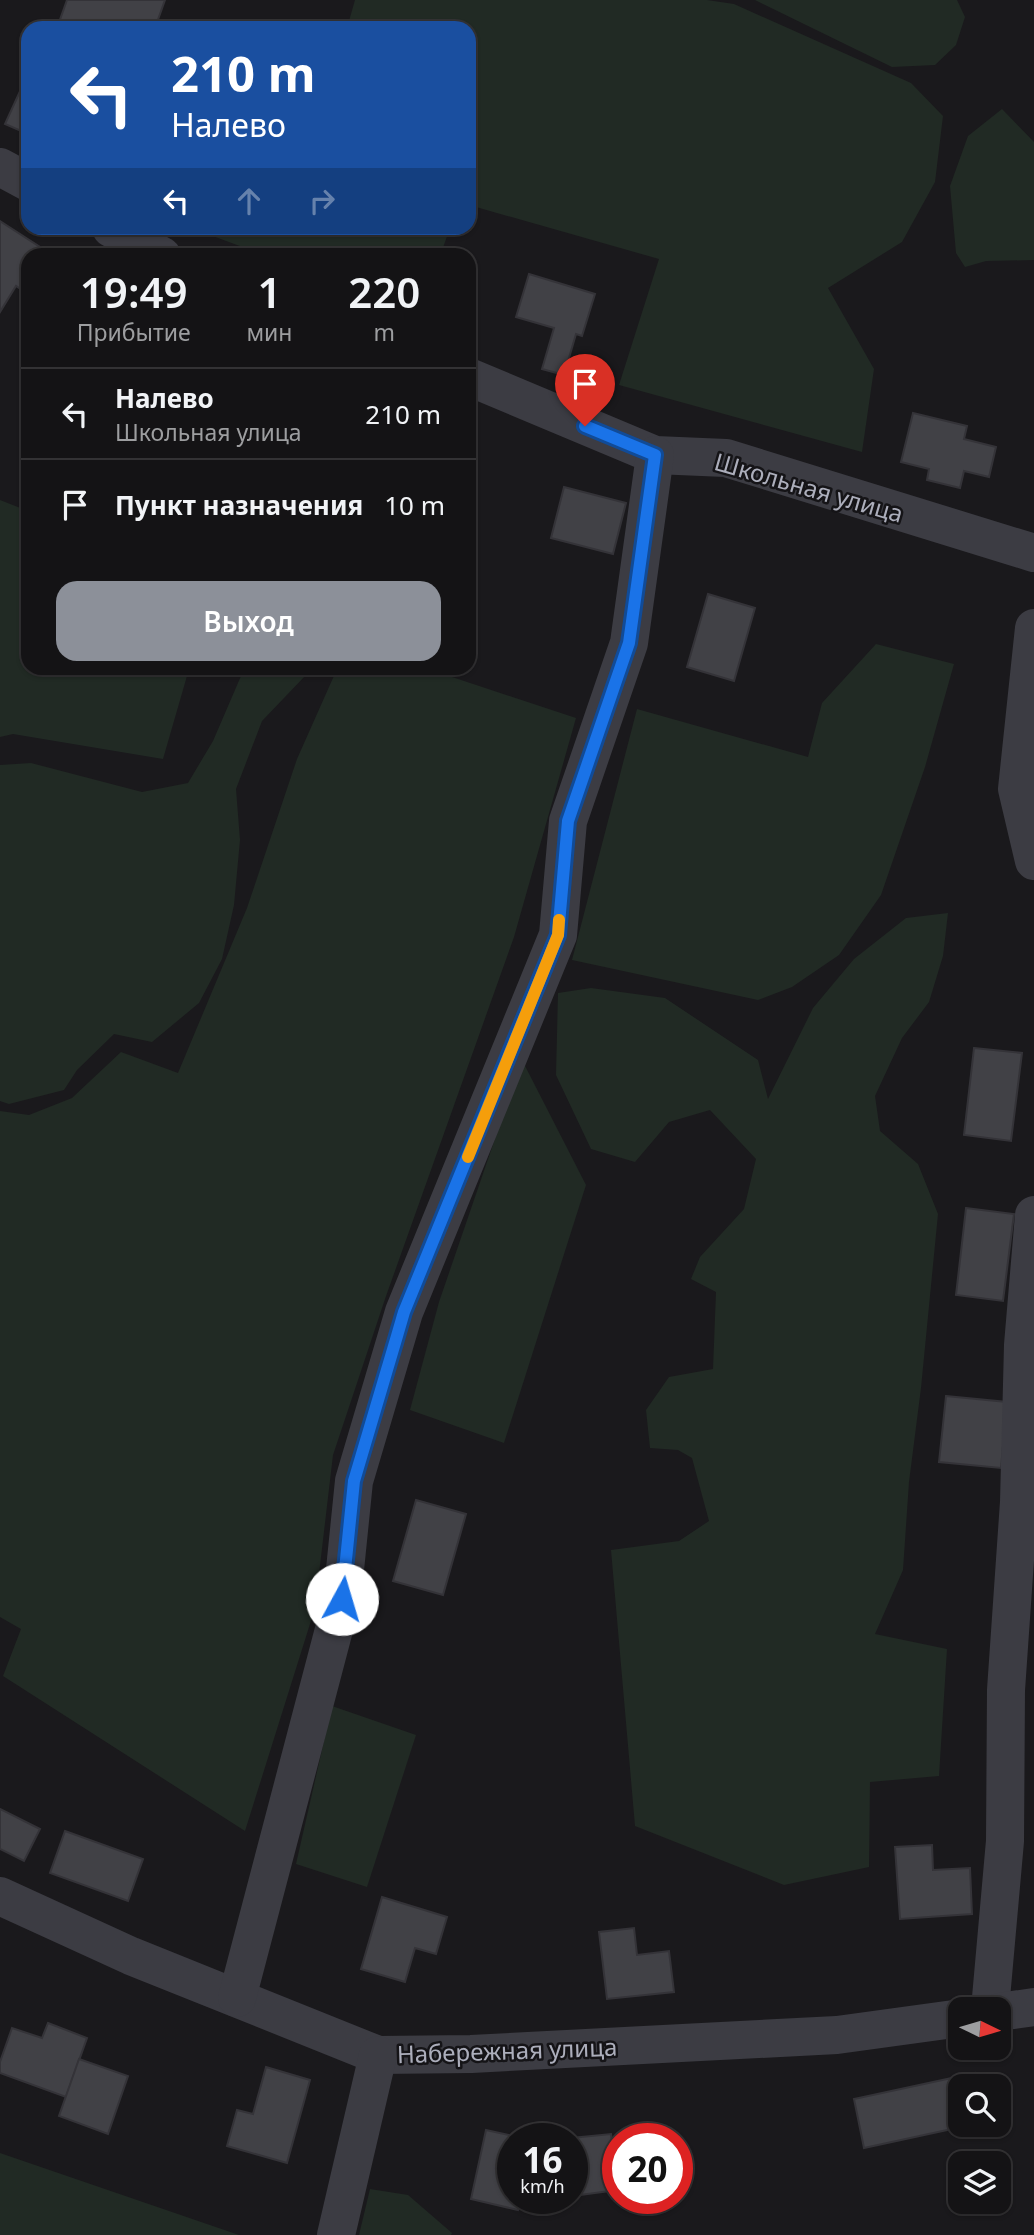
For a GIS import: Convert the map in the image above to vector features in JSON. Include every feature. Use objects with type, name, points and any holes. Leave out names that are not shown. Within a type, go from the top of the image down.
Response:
[{"type":"street","points":[[0,167],[21,178]]},
{"type":"street","points":[[124,235],[147,248]]},
{"type":"street","name":"Школьная улица","points":[[476,380],[655,455],[726,458],[1034,553]]},
{"type":"street","points":[[237,1998],[342,1599],[354,1481],[400,1325],[558,935],[568,821],[629,643],[655,455]]},
{"type":"street","points":[[1034,628],[1017,789],[1034,861]]},
{"type":"street","points":[[991,1997],[1004,1841],[1006,1690],[1018,1502],[1027,1426],[1023,1345],[1034,1215]]},
{"type":"street","name":"Набережная улица","points":[[0,1896],[131,1956],[378,2055],[471,2054],[837,2035],[948,2020]]},
{"type":"street","points":[[1012,2010],[1034,2007]]},
{"type":"street","points":[[336,2235],[378,2055]]},
{"type":"shaded area","points":[[355,0],[707,0],[734,4],[911,83],[943,116],[935,182],[902,242],[828,288],[874,369],[862,452],[619,385],[659,259],[476,207],[476,21],[349,21]]},
{"type":"shaded area","points":[[755,0],[957,0],[965,17],[956,45],[935,65],[892,67]]},
{"type":"shaded area","points":[[1002,109],[1034,142],[1034,260],[986,261],[965,267],[956,253],[950,186],[968,136]]},
{"type":"shaded area","points":[[210,235],[448,235],[443,248],[245,248]]},
{"type":"shaded area","points":[[0,500],[21,508],[21,675],[187,675],[163,759],[13,734],[0,737]]},
{"type":"shaded area","points":[[876,644],[954,664],[925,767],[881,895],[839,955],[792,987],[758,1000],[572,960],[637,709],[808,757],[822,703]]},
{"type":"shaded area","points":[[241,675],[306,675],[262,721],[236,789],[240,840],[234,905],[222,959],[199,1003],[152,1042],[114,1034],[77,1070],[64,1090],[9,1104],[0,1101],[0,765],[31,763],[142,792],[188,783],[213,741]]},
{"type":"shaded area","points":[[334,675],[446,675],[576,718],[514,937],[385,1299],[333,1455],[315,1608],[245,1831],[3,1676],[21,1629],[0,1617],[0,1111],[29,1115],[72,1098],[121,1052],[178,1073],[247,908],[297,759]]},
{"type":"shaded area","points":[[948,913],[943,956],[929,1002],[902,1038],[875,1096],[880,1131],[918,1164],[938,1214],[909,1482],[903,1570],[875,1634],[947,1649],[939,1776],[870,1782],[869,1867],[784,1885],[635,1826],[611,1550],[679,1541],[709,1521],[692,1458],[678,1450],[650,1448],[646,1410],[669,1377],[713,1369],[716,1292],[691,1279],[700,1257],[744,1209],[756,1159],[710,1110],[669,1122],[635,1162],[591,1149],[556,1075],[558,993],[591,988],[665,998],[758,1060],[768,1099],[813,1008],[854,959],[906,918]]},
{"type":"shaded area","points":[[522,1060],[586,1185],[504,1443],[410,1410],[439,1302]]},
{"type":"shaded area","points":[[332,1706],[416,1735],[367,1887],[296,1864]]},
{"type":"shaded area","points":[[0,2153],[239,2235],[0,2235]]},
{"type":"shaded area","points":[[370,2189],[408,2195],[452,2233],[451,2235],[359,2235]]},
{"type":"building","points":[[67,0],[165,0],[158,21],[60,21]]},
{"type":"building","points":[[21,89],[21,131],[5,124]]},
{"type":"building","points":[[0,221],[42,248],[21,248],[21,289],[16,286],[0,312]]},
{"type":"building","points":[[529,274],[595,294],[582,336],[576,334],[564,375],[542,369],[554,328],[516,317]]},
{"type":"building","points":[[913,413],[967,426],[964,439],[996,447],[989,477],[964,471],[960,488],[927,480],[929,469],[901,462]]},
{"type":"building","points":[[564,487],[626,503],[613,554],[551,538]]},
{"type":"building","points":[[708,594],[755,608],[734,681],[687,667]]},
{"type":"building","points":[[974,1048],[1022,1053],[1011,1141],[964,1135]]},
{"type":"building","points":[[966,1208],[1014,1214],[1003,1301],[956,1295]]},
{"type":"building","points":[[946,1396],[1007,1402],[1001,1468],[939,1462]]},
{"type":"building","points":[[416,1500],[466,1514],[443,1595],[393,1581]]},
{"type":"building","points":[[0,1809],[40,1829],[24,1861],[0,1849]]},
{"type":"building","points":[[65,1831],[143,1859],[128,1901],[50,1873]]},
{"type":"building","points":[[932,1845],[933,1870],[970,1868],[972,1914],[900,1919],[895,1847]]},
{"type":"building","points":[[382,1897],[447,1917],[436,1954],[415,1948],[405,1982],[361,1969]]},
{"type":"building","points":[[634,1928],[637,1955],[669,1951],[674,1992],[607,1999],[599,1932]]},
{"type":"building","points":[[48,2023],[87,2038],[66,2097],[0,2073],[0,2062],[12,2028],[42,2038]]},
{"type":"building","points":[[79,2059],[128,2076],[108,2134],[59,2116]]},
{"type":"building","points":[[266,2067],[310,2080],[287,2163],[227,2146],[237,2110],[253,2114]]},
{"type":"building","points":[[948,2079],[948,2130],[864,2148],[854,2099]]},
{"type":"building","points":[[486,2130],[497,2132],[497,2205],[471,2199]]},
{"type":"building","points":[[602,2135],[602,2192],[588,2194],[588,2136]]},
{"type":"slow traffic","points":[[468,1157],[558,935],[559,920]]},
{"type":"route","points":[[342,1599],[354,1481],[404,1312],[558,935],[568,821],[629,643],[655,455],[585,426]]}]
